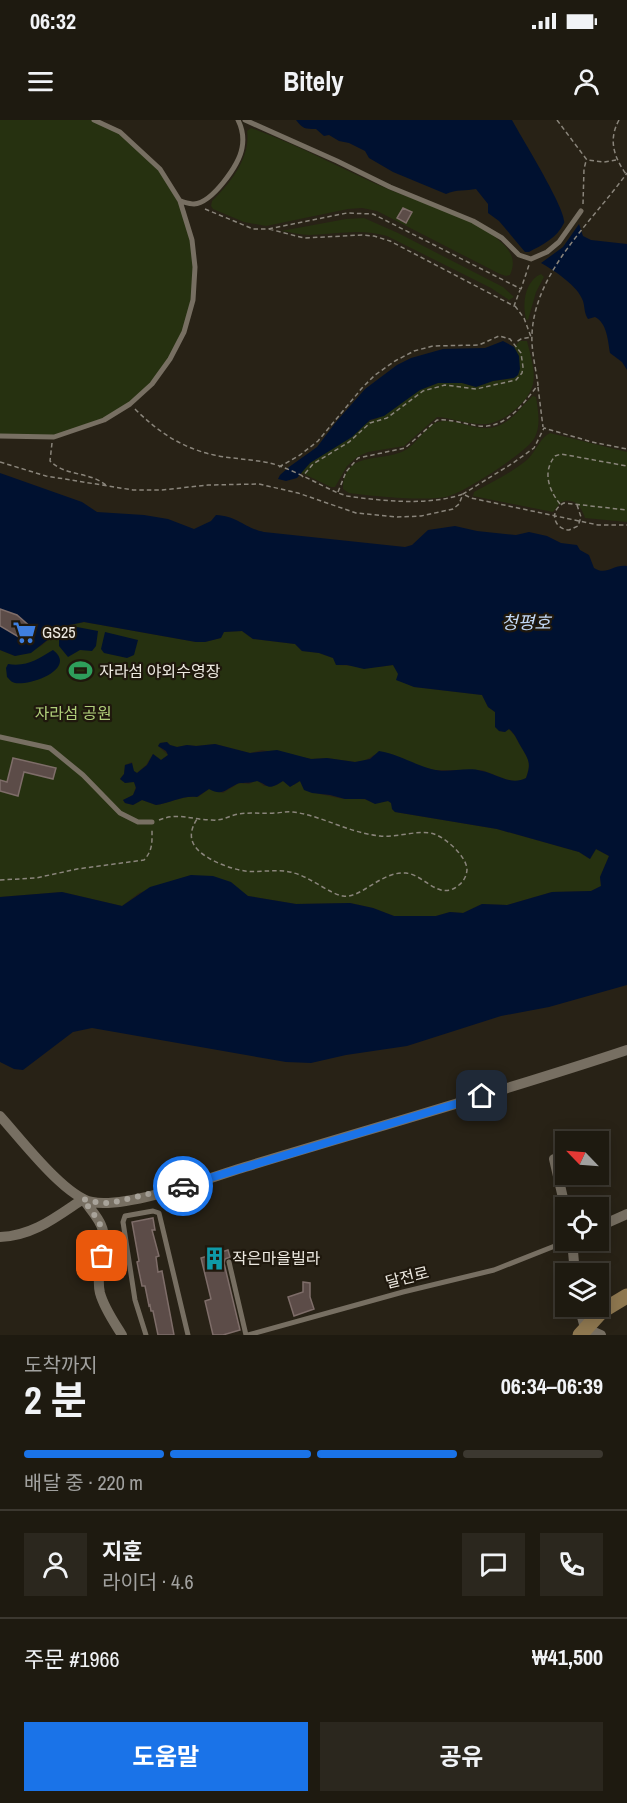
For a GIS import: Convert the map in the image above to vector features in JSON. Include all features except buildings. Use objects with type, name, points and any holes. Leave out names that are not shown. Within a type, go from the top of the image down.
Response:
[{"type":"main road","points":[[584,1332],[602,1311],[627,1296]]},
{"type":"street","points":[[0,1116],[72,1193],[83,1199],[110,1203],[187,1185],[551,1076],[627,1050]]},
{"type":"street","points":[[554,1159],[563,1197]]},
{"type":"street","points":[[0,1237],[31,1232],[83,1199]]},
{"type":"street","points":[[83,1199],[102,1227],[104,1234],[99,1271],[99,1292],[104,1306],[122,1335]]},
{"type":"street","points":[[609,1222],[627,1214]]},
{"type":"street","points":[[581,1317],[584,1332],[601,1335]]},
{"type":"lane","points":[[0,436],[54,437],[104,420],[129,404],[152,384],[170,359],[184,332],[193,300],[195,267],[192,240],[180,201],[160,169],[120,132],[94,120]]},
{"type":"lane","points":[[180,201],[194,204],[206,200],[233,170],[242,149],[242,128],[238,120]]},
{"type":"lane","points":[[245,120],[390,187],[473,221],[502,238],[519,255],[531,259],[547,252],[559,242],[581,211]]},
{"type":"lane","points":[[0,737],[50,748],[83,775],[120,813],[138,822],[152,822]]},
{"type":"lane","points":[[146,1335],[135,1300],[123,1222],[125,1216],[153,1211],[159,1213],[188,1335]]},
{"type":"lane","name":"달전로","points":[[230,1262],[247,1335],[494,1269],[555,1246]]},
{"type":"path","points":[[556,120],[587,160],[604,162],[616,160]]},
{"type":"path","points":[[531,337],[534,316],[545,282],[627,174],[616,160],[613,138],[619,120]]},
{"type":"path","points":[[581,211],[584,201],[584,170],[587,160]]},
{"type":"path","points":[[129,404],[154,428],[190,447],[214,455],[272,464],[338,493],[364,498],[425,501],[446,500],[463,495],[534,448],[544,428],[531,337],[524,318],[514,306],[390,241],[374,236],[304,238],[268,229],[253,228],[223,218],[194,204]]},
{"type":"path","points":[[268,229],[347,213],[373,214],[521,289]]},
{"type":"path","points":[[514,306],[531,259]]},
{"type":"path","points":[[279,467],[318,441],[333,420],[375,375],[414,351],[433,346],[479,345],[499,336],[515,343],[523,361],[522,373],[516,380],[476,389],[445,385],[423,391],[387,418],[370,423],[349,442],[314,464],[302,477]]},
{"type":"path","points":[[515,343],[531,337]]},
{"type":"path","points":[[338,493],[346,472],[358,459],[405,448],[437,420],[480,426],[492,425],[517,411],[538,385]]},
{"type":"path","points":[[544,428],[591,442],[627,449]]},
{"type":"path","points":[[54,437],[50,461],[58,469],[92,476],[108,486]]},
{"type":"path","points":[[560,504],[550,488],[547,476],[549,464],[555,456],[561,454],[627,466]]},
{"type":"path","points":[[0,462],[46,476],[133,490],[260,484],[298,493],[356,513],[397,517],[428,515],[453,510],[463,495]]},
{"type":"path","points":[[463,495],[580,522],[598,525],[627,525]]},
{"type":"path","points":[[576,505],[581,513],[580,522],[574,528],[565,530],[557,525],[554,516],[560,504],[568,502],[576,505],[627,510]]},
{"type":"path","points":[[0,880],[36,878],[77,869],[144,860],[153,845],[152,822],[171,816],[215,821],[240,814],[289,812],[322,818],[369,835],[391,837],[420,832],[431,833],[462,857],[467,867],[466,875],[457,887],[444,891],[434,888],[412,874],[398,873],[376,881],[357,893],[343,896],[296,873],[280,870],[245,871],[216,862],[193,844],[191,833],[197,819]]},
{"type":"green space","points":[[0,120],[95,120],[116,130],[154,164],[171,186],[183,212],[192,251],[193,279],[190,307],[181,334],[168,360],[131,402],[101,422],[55,437],[0,436]]},
{"type":"green space","points":[[251,128],[390,190],[478,225],[508,250],[513,262],[510,275],[500,274],[377,211],[362,208],[348,209],[266,226],[244,222],[213,209],[212,201],[226,187],[238,169],[246,151],[247,131]]},
{"type":"green space","points":[[364,218],[503,287],[514,297],[509,300],[491,288],[387,236],[368,232],[303,235],[281,231]]},
{"type":"green space","points":[[541,274],[544,277],[536,292],[528,320],[525,313],[526,293],[531,282]]},
{"type":"green space","points":[[520,341],[527,341],[534,379],[526,398],[506,416],[484,424],[437,417],[404,446],[368,452],[357,457],[347,466],[335,487],[300,472],[311,462],[353,436],[368,422],[420,390],[438,383],[462,383],[476,387],[493,381],[514,378],[517,352],[514,347]]},
{"type":"green space","points":[[533,396],[536,397],[538,412],[535,437],[521,452],[496,470],[457,493],[440,498],[385,497],[349,493],[343,489],[345,476],[358,462],[388,456],[407,449],[434,423],[445,421],[482,428],[498,426],[513,417]]},
{"type":"green space","points":[[550,433],[627,452],[627,522],[585,518],[580,507],[571,501],[561,502],[553,512],[473,496],[474,492],[509,473],[528,459],[543,438]]},
{"type":"green space","name":"자라섬 공원","points":[[84,622],[196,642],[220,638],[223,632],[242,631],[253,639],[295,644],[302,651],[333,658],[337,665],[378,667],[393,665],[406,683],[414,687],[482,695],[488,707],[495,712],[499,731],[505,732],[508,729],[512,733],[529,764],[526,778],[519,782],[482,770],[435,770],[374,755],[364,761],[355,762],[327,758],[312,759],[262,750],[250,753],[215,744],[177,747],[167,742],[160,743],[158,746],[168,755],[161,760],[153,754],[137,773],[133,771],[132,762],[125,765],[124,774],[120,779],[125,783],[133,781],[136,786],[133,795],[123,800],[125,803],[133,805],[142,800],[156,805],[182,798],[198,797],[209,789],[223,793],[239,783],[249,784],[257,780],[264,786],[277,785],[282,781],[294,785],[300,781],[304,789],[310,791],[342,799],[363,799],[373,803],[388,801],[392,803],[392,809],[395,812],[497,829],[579,852],[590,859],[596,849],[609,856],[600,877],[601,886],[591,891],[552,892],[507,905],[482,904],[463,913],[450,912],[436,916],[394,916],[350,903],[296,904],[248,896],[191,875],[139,893],[122,906],[62,892],[0,897],[0,650],[15,656],[41,646],[65,626]]},
{"type":"water","points":[[296,120],[512,120],[559,204],[564,223],[549,241],[525,252],[499,221],[488,213],[488,204],[476,189],[446,194],[393,172],[369,158],[365,151],[329,135],[324,136],[316,129],[304,128]]},
{"type":"water","points":[[579,224],[583,236],[591,240],[627,244],[627,370],[622,362],[610,353],[602,323],[595,317],[588,319],[583,301],[576,290],[541,263],[563,247]]},
{"type":"water","points":[[503,341],[514,347],[519,356],[520,369],[514,378],[493,381],[476,387],[462,383],[438,383],[420,390],[384,416],[370,420],[352,437],[310,463],[297,478],[286,481],[278,479],[289,467],[317,447],[365,389],[397,365],[411,358],[443,349],[485,348]]},
{"type":"water","name":"청평호","points":[[0,473],[82,502],[97,512],[168,519],[194,529],[211,521],[216,515],[230,518],[264,532],[405,547],[412,545],[428,530],[455,526],[516,535],[529,532],[547,536],[561,543],[577,545],[580,550],[589,555],[594,568],[599,570],[627,566],[627,985],[549,1007],[501,1016],[407,1046],[311,1063],[286,1062],[92,1028],[73,1032],[23,1070],[14,1069],[0,1062],[0,897],[62,892],[122,906],[150,887],[191,875],[213,876],[231,882],[248,896],[296,904],[350,903],[394,916],[436,916],[450,912],[463,913],[482,904],[507,905],[552,892],[591,891],[601,886],[600,877],[609,856],[596,849],[590,859],[579,852],[497,829],[395,812],[388,801],[375,804],[365,799],[345,799],[312,793],[304,790],[300,781],[290,787],[283,781],[271,787],[257,781],[239,783],[223,791],[217,792],[209,789],[197,797],[187,797],[156,805],[142,800],[133,805],[125,803],[123,800],[133,795],[136,788],[134,782],[125,783],[120,779],[124,774],[125,765],[132,763],[137,773],[147,765],[153,754],[161,760],[168,755],[158,746],[160,743],[167,742],[177,747],[215,744],[250,753],[277,750],[311,759],[327,758],[355,762],[370,759],[379,751],[431,769],[444,771],[470,769],[515,781],[526,778],[529,764],[513,733],[509,729],[505,732],[499,731],[495,727],[495,712],[488,707],[482,695],[414,687],[396,680],[398,674],[393,665],[364,669],[336,665],[333,658],[302,651],[295,644],[253,639],[242,631],[224,632],[221,638],[196,642],[84,622],[65,626],[31,653],[15,656],[0,650]]},
{"type":"water","points":[[77,627],[98,631],[96,646],[92,651],[80,650],[68,657],[59,646],[59,640],[67,632]]},
{"type":"water","points":[[105,632],[138,640],[134,655],[127,658],[104,653],[101,649]]},
{"type":"water","points":[[53,650],[59,657],[60,664],[49,675],[22,683],[14,683],[7,677],[8,664],[27,663]]},
{"type":"way so far","points":[[102,1256],[104,1240],[102,1227],[83,1199],[100,1203],[126,1201],[183,1186]]},
{"type":"place","name":"GS25","points":[[24,632]]},
{"type":"place","name":"자라섬 야외수영장","points":[[81,671]]},
{"type":"place","name":"작은마을빌라","points":[[214,1258]]},
{"type":"route","points":[[183,1186],[482,1096]]}]
